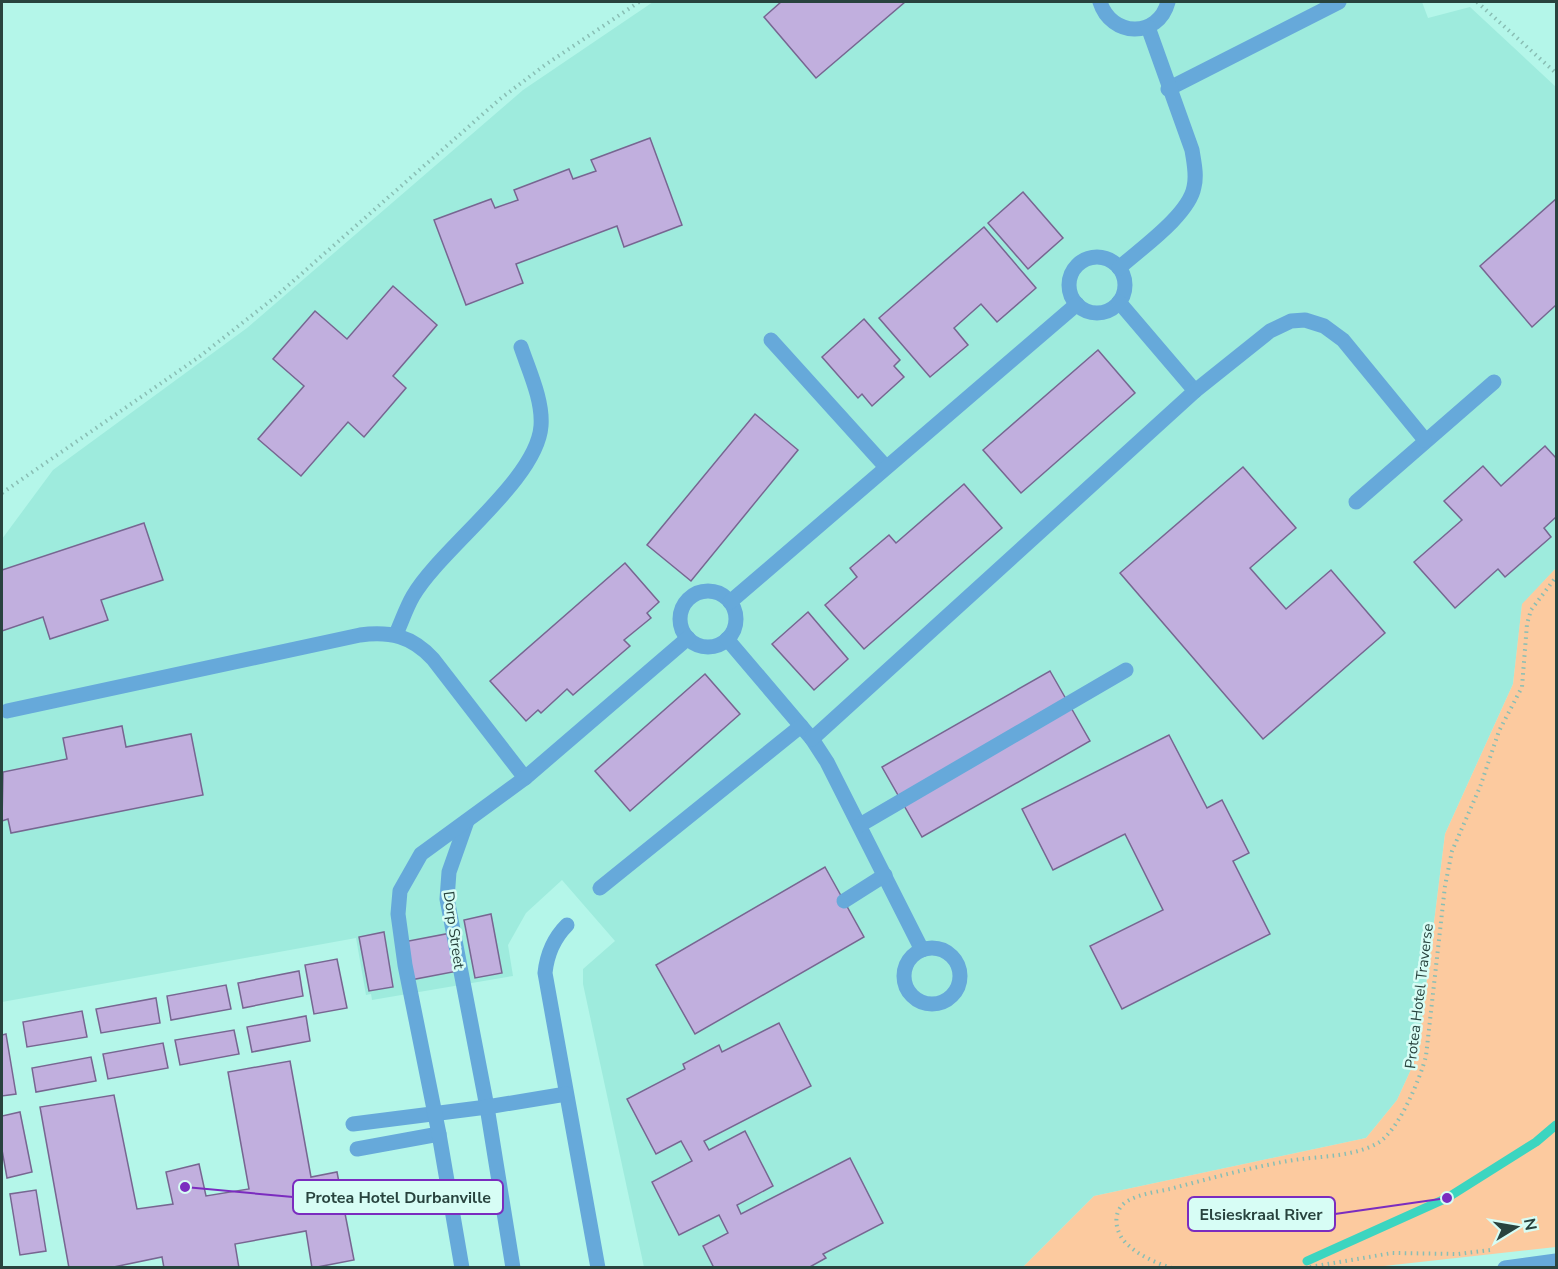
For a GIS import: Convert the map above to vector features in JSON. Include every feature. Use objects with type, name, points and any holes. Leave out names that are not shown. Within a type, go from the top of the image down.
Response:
[{"type":"lane","points":[[1100,2],[1110,20],[1128,29],[1148,27],[1164,13],[1168,2]]},
{"type":"lane","points":[[1168,89],[1339,2]]},
{"type":"lane","points":[[1119,268],[1187,206],[1194,189],[1195,168],[1192,150],[1168,89],[1148,27]]},
{"type":"lane","points":[[1096,257],[1113,262],[1119,268],[1123,274],[1124,289],[1119,302],[1106,311],[1098,313],[1090,312],[1077,304],[1072,296],[1070,279],[1079,263],[1096,257]]},
{"type":"lane","points":[[1119,302],[1195,391]]},
{"type":"lane","points":[[730,602],[885,466],[1077,304]]},
{"type":"lane","points":[[812,739],[1195,391],[1270,331],[1291,321],[1305,320],[1324,327],[1343,340],[1425,440]]},
{"type":"lane","points":[[771,340],[885,466]]},
{"type":"lane","points":[[396,634],[413,595],[515,478],[531,456],[541,426],[540,409],[521,347]]},
{"type":"lane","points":[[1356,502],[1494,382]]},
{"type":"lane","points":[[707,591],[724,596],[730,602],[736,617],[732,633],[727,639],[711,646],[703,646],[688,638],[683,630],[681,612],[690,597],[707,591]]},
{"type":"lane","points":[[7,711],[360,635],[396,634],[424,650],[433,659],[525,778]]},
{"type":"lane","points":[[462,1268],[435,1112],[405,965],[398,914],[400,891],[421,854],[525,778],[688,638]]},
{"type":"lane","points":[[727,639],[812,739],[860,825],[922,950]]},
{"type":"lane","points":[[860,825],[1126,670]]},
{"type":"lane","points":[[600,888],[801,726]]},
{"type":"lane","name":"Dorp Street","points":[[467,821],[449,872],[447,899],[488,1107],[513,1268]]},
{"type":"lane","points":[[844,902],[885,875]]},
{"type":"lane","points":[[567,925],[546,957],[545,973],[598,1268]]},
{"type":"lane","points":[[353,1124],[488,1107],[566,1094]]},
{"type":"lane","points":[[357,1149],[439,1134]]},
{"type":"lane","points":[[1505,1268],[1557,1261]]},
{"type":"path","points":[[2,493],[199,357],[274,298],[500,99],[545,64],[639,2]]},
{"type":"path","points":[[1477,2],[1557,73]]},
{"type":"path","name":"Protea Hotel Traverse","points":[[1172,1268],[1140,1254],[1121,1237],[1117,1225],[1118,1213],[1128,1200],[1203,1180],[1294,1161],[1336,1156],[1374,1144],[1388,1133],[1419,1081],[1426,1056],[1444,886],[1452,851],[1480,788],[1498,731],[1522,687],[1527,624],[1531,610],[1557,577]]},
{"type":"path","points":[[1304,1268],[1392,1253],[1458,1254],[1493,1250]]},
{"type":"shaded area","points":[[653,2],[1422,2],[1428,18],[1470,7],[1556,87],[1556,568],[1522,605],[1513,684],[1445,834],[1420,1035],[1413,1065],[1397,1100],[1366,1138],[1094,1196],[1023,1267],[644,1267],[583,984],[583,969],[615,941],[562,880],[526,913],[508,945],[513,976],[372,1000],[371,994],[366,995],[356,938],[2,1002],[2,539],[53,470],[247,328],[523,90]]},
{"type":"shaded area","points":[[1556,568],[1556,1247],[1366,1268],[1023,1267],[1094,1196],[1366,1138],[1397,1100],[1413,1065],[1420,1035],[1445,834],[1513,684],[1522,604]]},
{"type":"building","points":[[781,2],[905,2],[816,78],[764,17]]},
{"type":"building","points":[[650,138],[682,225],[624,247],[617,226],[516,264],[523,283],[466,305],[434,220],[491,199],[495,208],[518,200],[514,190],[569,169],[573,179],[596,171],[591,160]]},
{"type":"building","points":[[1023,192],[1063,238],[1028,269],[988,223]]},
{"type":"building","points":[[1556,199],[1556,305],[1532,327],[1480,266]]},
{"type":"building","points":[[984,227],[1036,288],[997,322],[981,304],[954,328],[968,345],[930,377],[879,318]]},
{"type":"building","points":[[393,286],[437,325],[393,376],[406,388],[364,437],[348,422],[301,476],[258,439],[304,386],[273,359],[315,311],[347,339]]},
{"type":"building","points":[[864,319],[900,360],[894,366],[904,377],[872,406],[862,394],[858,398],[822,357]]},
{"type":"building","points":[[1098,350],[1135,393],[1021,493],[983,450]]},
{"type":"building","points":[[755,414],[798,450],[691,581],[647,545]]},
{"type":"building","points":[[1545,446],[1556,458],[1556,517],[1544,528],[1551,537],[1505,577],[1498,569],[1455,608],[1414,562],[1462,520],[1444,501],[1483,466],[1501,486]]},
{"type":"building","points":[[1243,467],[1296,528],[1250,568],[1286,609],[1331,570],[1385,633],[1263,739],[1120,573]]},
{"type":"building","points":[[964,484],[1002,528],[864,649],[825,605],[857,577],[850,568],[889,535],[896,543]]},
{"type":"building","points":[[144,523],[163,580],[101,600],[108,620],[50,639],[43,617],[2,631],[2,570]]},
{"type":"building","points":[[625,563],[659,602],[647,613],[651,618],[624,640],[630,646],[573,695],[567,689],[541,713],[538,710],[526,721],[490,681]]},
{"type":"building","points":[[808,612],[848,659],[814,690],[772,644]]},
{"type":"building","points":[[1050,671],[1090,741],[922,837],[882,767]]},
{"type":"building","points":[[705,674],[740,714],[630,811],[595,771]]},
{"type":"building","points":[[122,726],[126,747],[191,734],[203,795],[11,833],[8,819],[2,821],[3,772],[67,759],[63,738]]},
{"type":"building","points":[[1169,735],[1207,808],[1222,800],[1249,853],[1233,861],[1270,934],[1122,1009],[1090,946],[1163,910],[1125,834],[1053,870],[1022,809]]},
{"type":"building","points":[[825,867],[864,937],[695,1034],[656,965]]},
{"type":"building","points":[[491,914],[502,973],[475,978],[464,920]]},
{"type":"building","points":[[384,932],[393,987],[369,991],[359,937]]},
{"type":"building","points":[[451,933],[458,971],[405,981],[398,943]]},
{"type":"building","points":[[337,959],[347,1008],[314,1014],[305,965]]},
{"type":"building","points":[[299,971],[303,996],[243,1008],[238,983]]},
{"type":"building","points":[[226,985],[231,1009],[171,1020],[167,996]]},
{"type":"building","points":[[156,998],[160,1023],[101,1033],[96,1009]]},
{"type":"building","points":[[82,1011],[87,1037],[27,1047],[23,1022]]},
{"type":"building","points":[[306,1016],[310,1041],[252,1052],[247,1027]]},
{"type":"building","points":[[779,1023],[811,1086],[704,1141],[709,1150],[745,1131],[773,1186],[737,1205],[741,1214],[850,1158],[883,1223],[823,1254],[826,1258],[808,1268],[714,1268],[703,1246],[728,1233],[719,1215],[679,1235],[652,1182],[692,1161],[681,1141],[656,1154],[627,1099],[685,1069],[683,1064],[719,1045],[722,1052]]},
{"type":"building","points":[[234,1030],[239,1054],[180,1065],[175,1040]]},
{"type":"building","points":[[6,1034],[16,1094],[2,1096],[2,1035]]},
{"type":"building","points":[[163,1043],[168,1068],[108,1079],[103,1054]]},
{"type":"building","points":[[91,1057],[96,1081],[36,1092],[32,1068]]},
{"type":"building","points":[[290,1061],[311,1177],[337,1172],[354,1260],[312,1268],[306,1231],[235,1244],[239,1268],[164,1268],[162,1257],[109,1268],[69,1268],[40,1107],[114,1095],[137,1209],[173,1204],[166,1172],[199,1164],[206,1196],[249,1189],[228,1072]]},
{"type":"building","points":[[20,1112],[32,1172],[7,1178],[2,1150],[2,1116]]},
{"type":"building","points":[[36,1190],[46,1251],[20,1255],[10,1194]]},
{"type":"waterway","points":[[1307,1261],[1447,1198],[1536,1142],[1556,1125]]},
{"type":"place","name":"Protea Hotel Durbanville","points":[[185,1187]]},
{"type":"place","name":"Elsieskraal River","points":[[1447,1198]]}]
